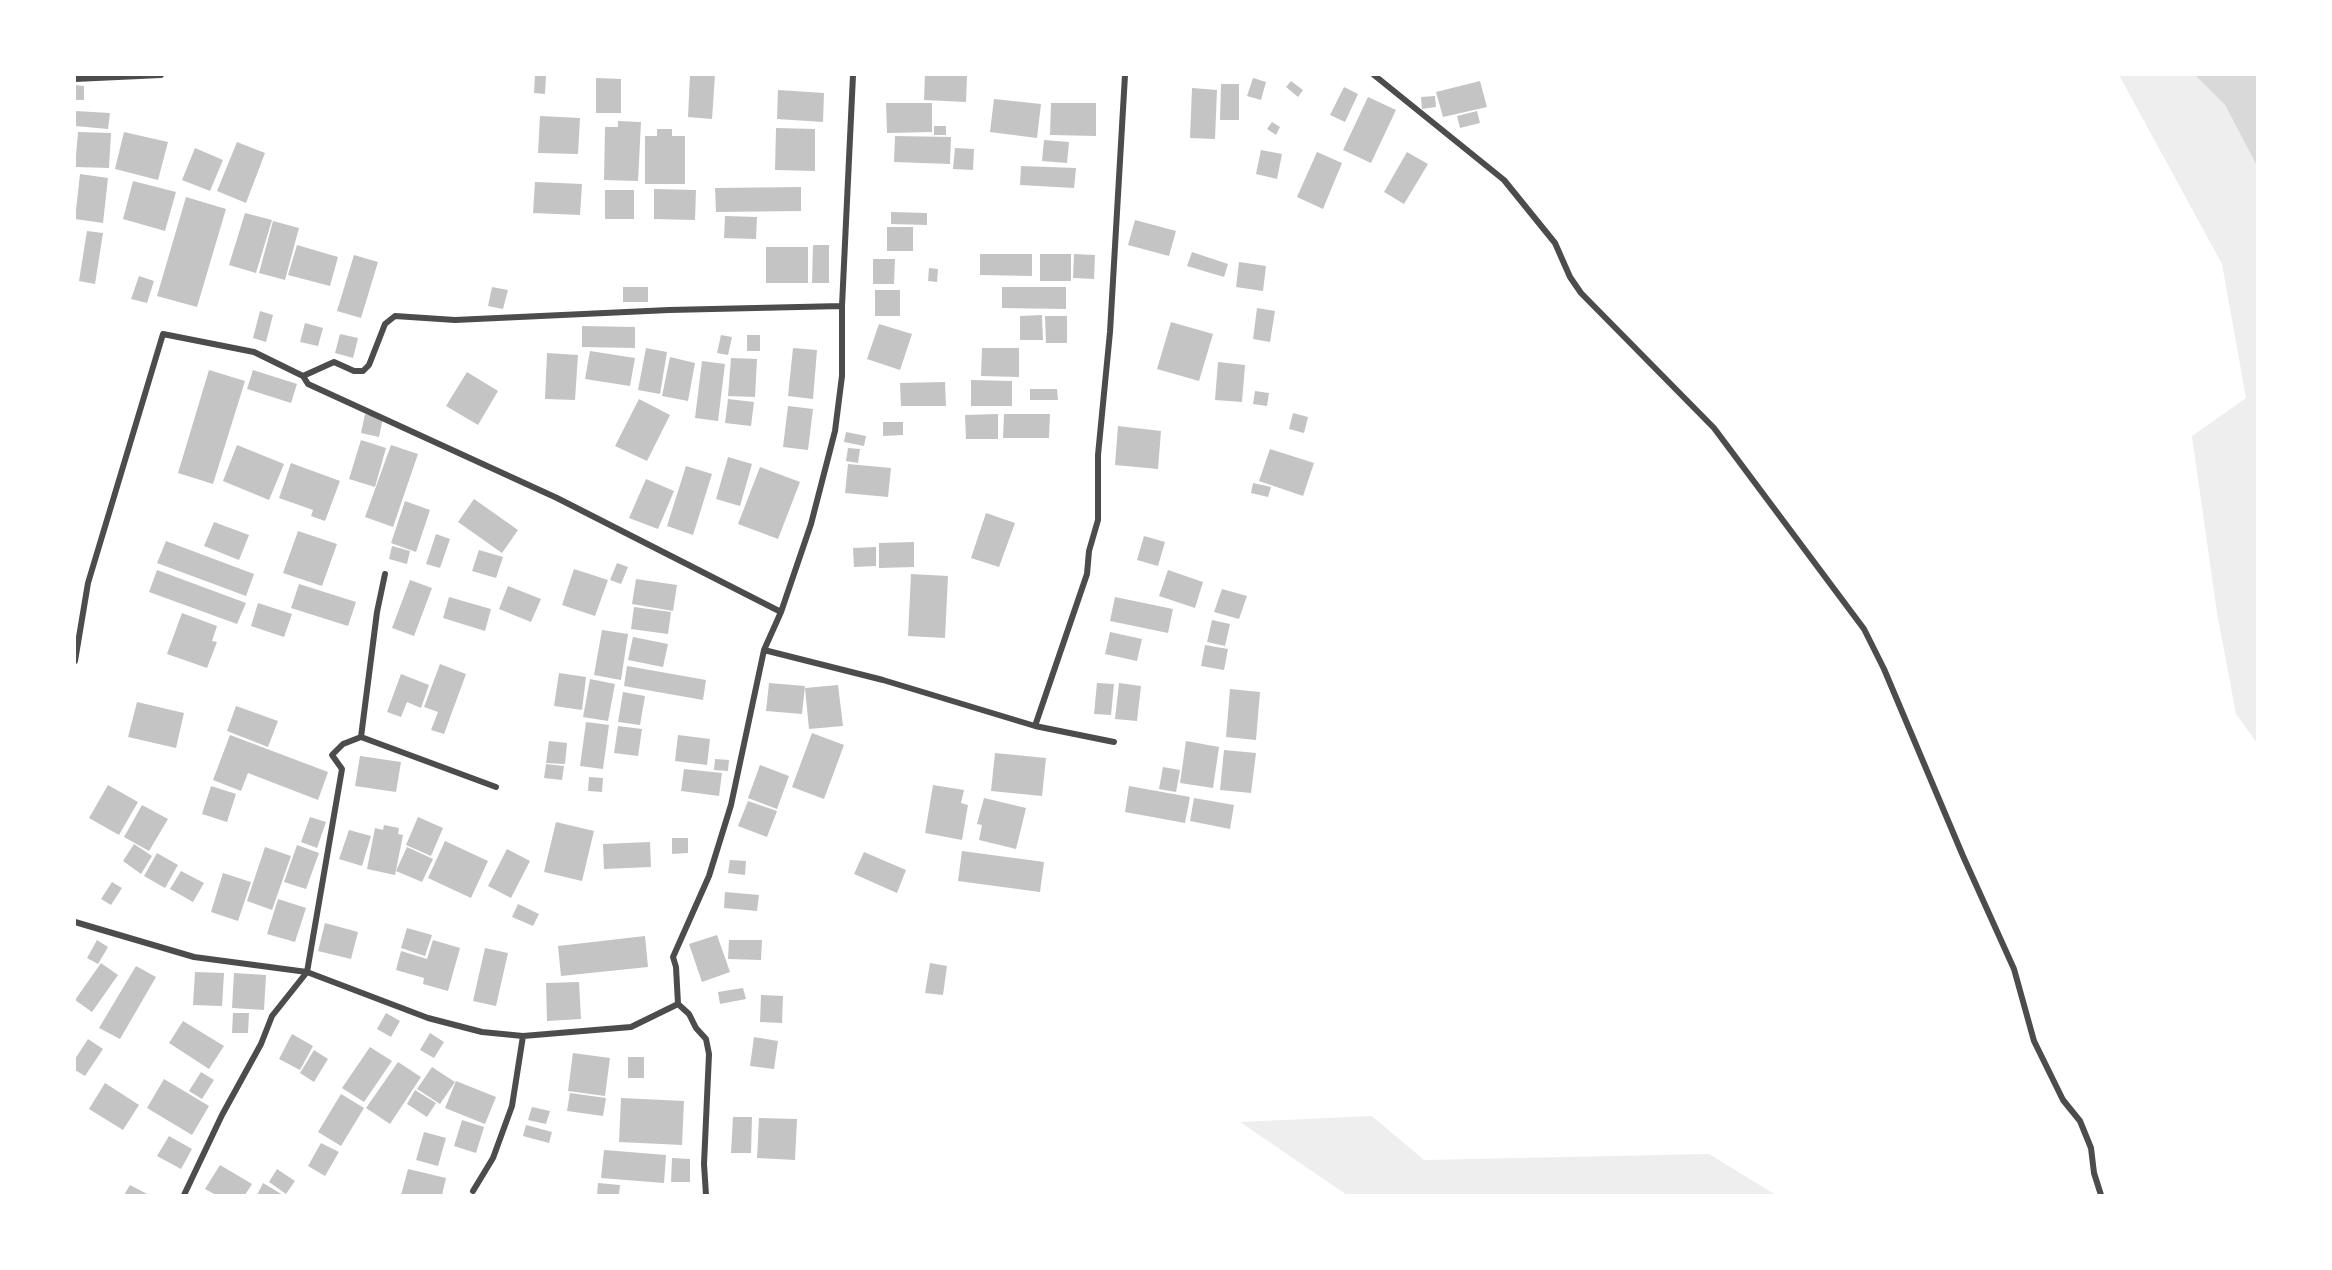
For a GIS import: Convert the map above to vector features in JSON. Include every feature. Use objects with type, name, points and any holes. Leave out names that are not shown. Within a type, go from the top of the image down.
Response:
[{"type":"street","points":[[75,79],[161,75]]},
{"type":"street","points":[[706,1195],[704,1164],[709,1054],[706,1039],[696,1028],[689,1014],[678,1004],[676,967],[673,957],[709,876],[731,805],[764,650],[781,612],[811,524],[835,431],[842,376],[842,306],[853,75]]},
{"type":"street","points":[[1035,726],[1088,574],[1089,551],[1098,520],[1098,455],[1110,332],[1125,75]]},
{"type":"street","points":[[1374,75],[1504,180],[1556,243],[1570,277],[1581,293],[1714,428],[1864,629],[1884,669],[1963,856],[2014,969],[2034,1041],[2063,1100],[2080,1121],[2091,1148],[2101,1195]]},
{"type":"street","points":[[303,376],[334,362],[354,371],[363,371],[369,365],[385,324],[395,316],[455,320],[669,310],[842,306]]},
{"type":"street","points":[[75,661],[88,583],[163,334],[254,352],[303,376],[308,384],[557,498],[781,612]]},
{"type":"street","points":[[361,737],[377,612],[385,574]]},
{"type":"street","points":[[764,650],[883,680],[1035,726],[1114,742]]},
{"type":"street","points":[[184,1195],[222,1115],[261,1044],[272,1016],[307,972],[342,769],[332,755],[343,744],[361,737],[496,787]]},
{"type":"street","points":[[75,922],[194,957],[307,972],[428,1018],[482,1032],[523,1036],[631,1027],[678,1004]]},
{"type":"street","points":[[473,1191],[494,1158],[512,1106],[523,1036]]},
{"type":"shaded area","points":[[2119,75],[2195,75],[2225,105],[2257,166],[2257,743],[2236,714],[2217,613],[2192,436],[2246,398],[2222,264]]},
{"type":"shaded area","points":[[2195,75],[2257,75],[2257,166],[2225,105]]},
{"type":"shaded area","points":[[1372,1116],[1424,1160],[1709,1154],[1776,1195],[1347,1195],[1240,1122]]},
{"type":"building","points":[[535,75],[546,75],[545,94],[534,93]]},
{"type":"building","points":[[690,75],[715,75],[712,119],[688,117]]},
{"type":"building","points":[[925,75],[967,76],[966,102],[924,100]]},
{"type":"building","points":[[596,78],[621,79],[621,113],[596,113]]},
{"type":"building","points":[[1253,78],[1266,82],[1261,100],[1247,96]]},
{"type":"building","points":[[1291,81],[1303,90],[1298,97],[1286,87]]},
{"type":"building","points":[[1480,81],[1487,107],[1443,117],[1436,92]]},
{"type":"building","points":[[1221,84],[1239,84],[1239,120],[1220,120]]},
{"type":"building","points":[[75,85],[84,86],[84,100],[75,100]]},
{"type":"building","points":[[1344,87],[1358,94],[1345,122],[1330,115]]},
{"type":"building","points":[[1192,88],[1217,90],[1215,139],[1190,138]]},
{"type":"building","points":[[778,90],[824,93],[823,122],[777,119]]},
{"type":"building","points":[[1435,96],[1436,107],[1422,109],[1421,97]]},
{"type":"building","points":[[1368,97],[1396,110],[1371,163],[1343,150]]},
{"type":"building","points":[[994,99],[1041,104],[1037,138],[990,132]]},
{"type":"building","points":[[886,103],[932,103],[932,132],[887,133]]},
{"type":"building","points":[[1051,103],[1096,103],[1096,136],[1050,135]]},
{"type":"building","points":[[75,111],[110,113],[108,129],[75,126]]},
{"type":"building","points":[[1477,111],[1480,123],[1460,128],[1457,116]]},
{"type":"building","points":[[540,116],[580,118],[578,154],[538,153]]},
{"type":"building","points":[[618,121],[641,122],[638,181],[604,180],[605,127],[618,127]]},
{"type":"building","points":[[1272,122],[1280,127],[1276,135],[1267,129]]},
{"type":"building","points":[[934,126],[946,126],[946,135],[934,135]]},
{"type":"building","points":[[776,128],[815,129],[815,171],[775,170]]},
{"type":"building","points":[[657,129],[672,129],[672,136],[685,136],[685,184],[645,184],[645,136],[657,136]]},
{"type":"building","points":[[78,132],[111,133],[109,168],[75,167]]},
{"type":"building","points":[[124,132],[168,142],[158,180],[115,169]]},
{"type":"building","points":[[895,136],[951,137],[950,164],[894,162]]},
{"type":"building","points":[[1044,140],[1069,142],[1067,163],[1042,161]]},
{"type":"building","points":[[237,142],[265,153],[246,203],[217,191]]},
{"type":"building","points":[[195,148],[223,160],[210,191],[182,180]]},
{"type":"building","points":[[955,148],[974,149],[973,170],[953,169]]},
{"type":"building","points":[[1261,150],[1282,154],[1277,179],[1256,174]]},
{"type":"building","points":[[1317,152],[1342,163],[1323,209],[1297,197]]},
{"type":"building","points":[[1407,152],[1428,164],[1404,204],[1384,192]]},
{"type":"building","points":[[1021,166],[1076,168],[1074,188],[1020,185]]},
{"type":"building","points":[[80,174],[108,178],[103,223],[75,219]]},
{"type":"building","points":[[133,181],[176,192],[165,231],[123,219]]},
{"type":"building","points":[[535,182],[582,184],[580,215],[533,213]]},
{"type":"building","points":[[801,187],[801,211],[716,212],[715,188]]},
{"type":"building","points":[[654,189],[696,190],[695,220],[654,219]]},
{"type":"building","points":[[605,190],[634,190],[634,219],[605,219]]},
{"type":"building","points":[[186,197],[226,209],[197,307],[157,296]]},
{"type":"building","points":[[891,212],[927,213],[927,225],[891,224]]},
{"type":"building","points":[[245,213],[272,220],[256,273],[229,265]]},
{"type":"building","points":[[725,216],[757,217],[756,239],[724,238]]},
{"type":"building","points":[[1135,220],[1176,231],[1169,256],[1128,245]]},
{"type":"building","points":[[273,221],[299,228],[285,280],[259,273]]},
{"type":"building","points":[[887,227],[913,227],[913,251],[887,251]]},
{"type":"building","points":[[87,231],[103,233],[95,284],[79,281]]},
{"type":"building","points":[[297,245],[338,257],[330,286],[288,275]]},
{"type":"building","points":[[813,245],[829,245],[829,283],[812,283]]},
{"type":"building","points":[[766,247],[808,247],[808,283],[766,283]]},
{"type":"building","points":[[1192,252],[1228,264],[1224,277],[1187,266]]},
{"type":"building","points":[[980,254],[1032,254],[1032,276],[980,275]]},
{"type":"building","points":[[1040,254],[1071,254],[1071,281],[1040,281]]},
{"type":"building","points":[[1074,254],[1095,255],[1094,279],[1073,278]]},
{"type":"building","points":[[354,255],[378,262],[361,318],[337,311]]},
{"type":"building","points":[[873,259],[895,259],[894,284],[873,284]]},
{"type":"building","points":[[1239,262],[1266,266],[1263,291],[1236,287]]},
{"type":"building","points":[[929,268],[938,269],[937,282],[928,281]]},
{"type":"building","points":[[139,276],[154,281],[147,303],[131,299]]},
{"type":"building","points":[[492,287],[508,290],[503,309],[488,306]]},
{"type":"building","points":[[623,287],[648,287],[648,302],[623,302]]},
{"type":"building","points":[[1002,287],[1066,287],[1066,309],[1002,308]]},
{"type":"building","points":[[875,290],[900,290],[900,316],[875,316]]},
{"type":"building","points":[[1257,308],[1275,311],[1270,342],[1253,339]]},
{"type":"building","points":[[260,311],[273,315],[266,342],[253,338]]},
{"type":"building","points":[[1042,315],[1043,340],[1020,340],[1020,316]]},
{"type":"building","points":[[1045,316],[1067,316],[1067,343],[1046,343]]},
{"type":"building","points":[[1171,322],[1213,334],[1199,381],[1157,369]]},
{"type":"building","points":[[305,323],[323,328],[318,346],[300,342]]},
{"type":"building","points":[[879,324],[912,334],[900,370],[867,359]]},
{"type":"building","points":[[582,326],[635,327],[635,348],[582,347]]},
{"type":"building","points":[[340,334],[358,338],[353,358],[335,353]]},
{"type":"building","points":[[721,335],[732,337],[728,355],[717,353]]},
{"type":"building","points":[[747,335],[760,335],[760,351],[747,351]]},
{"type":"building","points":[[646,348],[667,352],[660,394],[638,390]]},
{"type":"building","points":[[793,348],[817,350],[813,399],[788,396]]},
{"type":"building","points":[[982,348],[1019,348],[1019,377],[981,376]]},
{"type":"building","points":[[590,351],[635,358],[630,386],[585,379]]},
{"type":"building","points":[[547,353],[578,355],[575,400],[545,399]]},
{"type":"building","points":[[670,357],[695,363],[688,401],[662,396]]},
{"type":"building","points":[[731,358],[757,359],[755,397],[728,396]]},
{"type":"building","points":[[702,361],[725,364],[718,421],[695,418]]},
{"type":"building","points":[[1218,362],[1245,365],[1242,402],[1215,400]]},
{"type":"building","points":[[209,370],[245,381],[213,484],[178,473]]},
{"type":"building","points":[[253,370],[297,384],[291,403],[247,389]]},
{"type":"building","points":[[467,372],[498,391],[478,425],[446,406]]},
{"type":"building","points":[[971,380],[1012,381],[1012,406],[971,406]]},
{"type":"building","points":[[945,382],[946,406],[901,406],[900,383]]},
{"type":"building","points":[[1030,389],[1057,389],[1058,400],[1030,400]]},
{"type":"building","points":[[1255,391],[1269,393],[1267,406],[1253,404]]},
{"type":"building","points":[[639,399],[670,415],[647,461],[615,446]]},
{"type":"building","points":[[728,399],[754,402],[751,426],[725,423]]},
{"type":"building","points":[[788,406],[813,409],[808,450],[783,447]]},
{"type":"building","points":[[1293,413],[1308,417],[1304,433],[1289,429]]},
{"type":"building","points":[[365,414],[383,418],[379,437],[361,433]]},
{"type":"building","points":[[998,414],[998,439],[966,439],[965,415]]},
{"type":"building","points":[[1004,414],[1050,414],[1049,438],[1003,438]]},
{"type":"building","points":[[883,422],[903,422],[903,435],[883,436]]},
{"type":"building","points":[[1118,426],[1161,431],[1158,469],[1115,465]]},
{"type":"building","points":[[846,432],[866,436],[864,446],[844,442]]},
{"type":"building","points":[[361,440],[386,448],[375,487],[349,479]]},
{"type":"building","points":[[237,445],[284,464],[269,500],[223,481]]},
{"type":"building","points":[[391,445],[418,454],[393,527],[365,517]]},
{"type":"building","points":[[848,448],[860,449],[858,463],[846,461]]},
{"type":"building","points":[[1270,449],[1314,463],[1303,496],[1259,481]]},
{"type":"building","points":[[728,457],[752,464],[740,506],[716,499]]},
{"type":"building","points":[[291,463],[340,481],[325,521],[311,516],[313,510],[279,498]]},
{"type":"building","points":[[848,464],[891,468],[888,497],[845,493]]},
{"type":"building","points":[[686,466],[712,474],[693,535],[667,526]]},
{"type":"building","points":[[760,467],[800,482],[778,539],[738,524]]},
{"type":"building","points":[[646,479],[674,491],[658,529],[629,518]]},
{"type":"building","points":[[1253,483],[1271,487],[1268,497],[1251,493]]},
{"type":"building","points":[[474,499],[518,530],[502,553],[458,522]]},
{"type":"building","points":[[405,501],[430,510],[416,552],[391,543]]},
{"type":"building","points":[[986,513],[1015,523],[999,567],[971,558]]},
{"type":"building","points":[[214,522],[249,535],[239,560],[204,546]]},
{"type":"building","points":[[298,531],[337,544],[322,586],[283,573]]},
{"type":"building","points":[[436,534],[450,539],[440,568],[426,564]]},
{"type":"building","points":[[1144,536],[1165,542],[1158,566],[1137,560]]},
{"type":"building","points":[[166,541],[254,574],[246,596],[157,563]]},
{"type":"building","points":[[914,542],[914,567],[879,568],[879,543]]},
{"type":"building","points":[[392,546],[410,551],[407,564],[389,559]]},
{"type":"building","points":[[876,547],[876,566],[854,567],[853,548]]},
{"type":"building","points":[[479,550],[503,557],[496,578],[472,571]]},
{"type":"building","points":[[617,563],[628,567],[621,584],[610,580]]},
{"type":"building","points":[[574,569],[608,580],[595,616],[562,605]]},
{"type":"building","points":[[157,570],[246,603],[237,624],[149,592]]},
{"type":"building","points":[[1168,570],[1203,582],[1195,608],[1159,596]]},
{"type":"building","points":[[911,574],[948,576],[945,638],[908,636]]},
{"type":"building","points":[[636,579],[677,585],[673,611],[632,604]]},
{"type":"building","points":[[410,580],[432,588],[414,636],[392,628]]},
{"type":"building","points":[[299,584],[356,602],[348,626],[291,608]]},
{"type":"building","points":[[508,586],[541,599],[531,622],[499,609]]},
{"type":"building","points":[[1222,589],[1247,596],[1239,619],[1214,612]]},
{"type":"building","points":[[449,597],[491,609],[485,631],[443,618]]},
{"type":"building","points":[[1115,597],[1173,609],[1168,633],[1110,621]]},
{"type":"building","points":[[258,603],[292,614],[284,637],[251,626]]},
{"type":"building","points":[[634,607],[671,612],[668,634],[631,629]]},
{"type":"building","points":[[182,613],[217,626],[212,641],[217,642],[207,668],[167,654]]},
{"type":"building","points":[[1212,620],[1230,624],[1225,646],[1207,642]]},
{"type":"building","points":[[602,630],[628,634],[621,680],[594,675]]},
{"type":"building","points":[[1110,632],[1142,639],[1137,661],[1105,654]]},
{"type":"building","points":[[633,637],[668,644],[663,667],[628,660]]},
{"type":"building","points":[[1205,645],[1228,649],[1224,670],[1201,666]]},
{"type":"building","points":[[440,664],[466,674],[444,734],[431,730],[438,712],[424,707]]},
{"type":"building","points":[[627,666],[706,680],[703,700],[624,686]]},
{"type":"building","points":[[559,673],[586,677],[582,710],[554,706]]},
{"type":"building","points":[[401,674],[429,685],[421,708],[407,702],[401,717],[387,712]]},
{"type":"building","points":[[590,679],[615,684],[608,721],[583,717]]},
{"type":"building","points":[[769,683],[805,686],[802,714],[766,711]]},
{"type":"building","points":[[1097,683],[1114,684],[1111,715],[1094,714]]},
{"type":"building","points":[[1119,683],[1141,686],[1137,721],[1115,719]]},
{"type":"building","points":[[838,685],[843,726],[809,729],[805,688]]},
{"type":"building","points":[[1230,689],[1260,692],[1256,740],[1226,737]]},
{"type":"building","points":[[623,692],[645,696],[640,725],[618,722]]},
{"type":"building","points":[[137,702],[184,713],[176,748],[128,737]]},
{"type":"building","points":[[236,706],[278,721],[268,747],[227,731]]},
{"type":"building","points":[[586,722],[609,725],[603,769],[580,766]]},
{"type":"building","points":[[618,726],[642,729],[638,756],[614,753]]},
{"type":"building","points":[[812,733],[844,745],[824,799],[792,787]]},
{"type":"building","points":[[230,735],[328,772],[318,800],[248,773],[241,791],[213,780]]},
{"type":"building","points":[[678,735],[710,739],[707,765],[675,761]]},
{"type":"building","points":[[549,741],[567,743],[565,764],[546,763]]},
{"type":"building","points":[[1186,741],[1219,747],[1213,788],[1180,783]]},
{"type":"building","points":[[1224,750],[1256,753],[1251,793],[1220,790]]},
{"type":"building","points":[[995,753],[1046,758],[1042,796],[991,791]]},
{"type":"building","points":[[360,756],[401,762],[396,792],[355,786]]},
{"type":"building","points":[[715,759],[729,760],[728,771],[714,770]]},
{"type":"building","points":[[546,764],[564,766],[562,780],[544,778]]},
{"type":"building","points":[[760,765],[789,776],[777,809],[748,798]]},
{"type":"building","points":[[1163,767],[1180,770],[1176,792],[1159,789]]},
{"type":"building","points":[[684,769],[722,773],[719,796],[681,791]]},
{"type":"building","points":[[589,777],[603,778],[602,792],[588,791]]},
{"type":"building","points":[[108,785],[138,802],[119,835],[89,818]]},
{"type":"building","points":[[933,785],[964,790],[961,803],[968,805],[962,840],[925,833]]},
{"type":"building","points":[[211,786],[236,794],[227,822],[202,814]]},
{"type":"building","points":[[1129,786],[1190,797],[1185,823],[1125,812]]},
{"type":"building","points":[[984,798],[1026,808],[1016,849],[979,840],[982,825],[977,824]]},
{"type":"building","points":[[1194,798],[1234,805],[1230,829],[1190,821]]},
{"type":"building","points":[[748,801],[777,811],[767,837],[738,826]]},
{"type":"building","points":[[142,805],[168,819],[149,851],[124,837]]},
{"type":"building","points":[[310,817],[326,822],[317,848],[301,842]]},
{"type":"building","points":[[418,817],[443,828],[431,856],[406,845]]},
{"type":"building","points":[[556,822],[594,831],[582,881],[544,872]]},
{"type":"building","points":[[384,825],[399,828],[398,834],[403,835],[395,875],[367,869],[375,828],[383,830]]},
{"type":"building","points":[[349,830],[371,836],[362,866],[339,859]]},
{"type":"building","points":[[672,838],[688,838],[688,853],[672,854]]},
{"type":"building","points":[[445,841],[488,861],[471,898],[428,878]]},
{"type":"building","points":[[650,842],[651,867],[604,869],[603,844]]},
{"type":"building","points":[[134,844],[152,856],[141,874],[123,861]]},
{"type":"building","points":[[297,845],[319,853],[306,889],[284,882]]},
{"type":"building","points":[[265,847],[291,856],[272,910],[247,901]]},
{"type":"building","points":[[407,847],[433,859],[422,882],[396,871]]},
{"type":"building","points":[[507,849],[530,861],[511,898],[488,886]]},
{"type":"building","points":[[962,851],[1044,862],[1040,892],[958,881]]},
{"type":"building","points":[[864,852],[906,870],[897,893],[854,874]]},
{"type":"building","points":[[157,853],[178,865],[165,888],[144,876]]},
{"type":"building","points":[[730,860],[746,861],[745,875],[728,873]]},
{"type":"building","points":[[181,871],[204,883],[193,902],[170,889]]},
{"type":"building","points":[[223,873],[251,882],[238,921],[211,912]]},
{"type":"building","points":[[112,882],[122,888],[111,905],[101,899]]},
{"type":"building","points":[[725,892],[759,895],[757,911],[724,908]]},
{"type":"building","points":[[278,899],[306,908],[295,942],[267,934]]},
{"type":"building","points":[[518,904],[539,914],[533,926],[512,917]]},
{"type":"building","points":[[325,923],[358,932],[351,959],[318,951]]},
{"type":"building","points":[[407,928],[432,935],[425,956],[401,948]]},
{"type":"building","points":[[717,935],[730,972],[702,982],[689,944]]},
{"type":"building","points":[[645,936],[648,967],[561,976],[558,946]]},
{"type":"building","points":[[97,940],[108,947],[98,964],[87,958]]},
{"type":"building","points":[[433,940],[460,948],[448,991],[423,984],[424,978],[396,970],[401,951],[427,959]]},
{"type":"building","points":[[729,940],[762,940],[761,960],[728,959]]},
{"type":"building","points":[[485,948],[508,953],[496,1006],[473,1001]]},
{"type":"building","points":[[101,963],[118,975],[92,1012],[75,1000]]},
{"type":"building","points":[[930,963],[947,966],[943,995],[925,993]]},
{"type":"building","points":[[136,966],[156,977],[120,1039],[99,1028]]},
{"type":"building","points":[[195,972],[224,973],[222,1006],[193,1005]]},
{"type":"building","points":[[234,973],[266,975],[264,1010],[232,1008]]},
{"type":"building","points":[[579,982],[581,1019],[547,1021],[546,983]]},
{"type":"building","points":[[743,988],[746,999],[720,1004],[718,992]]},
{"type":"building","points":[[761,995],[783,996],[782,1023],[760,1022]]},
{"type":"building","points":[[233,1013],[249,1013],[248,1033],[232,1033]]},
{"type":"building","points":[[386,1013],[400,1021],[391,1037],[377,1029]]},
{"type":"building","points":[[183,1021],[224,1046],[209,1069],[169,1043]]},
{"type":"building","points":[[430,1033],[444,1042],[434,1058],[420,1050]]},
{"type":"building","points":[[292,1034],[313,1046],[300,1070],[279,1059]]},
{"type":"building","points":[[754,1037],[778,1041],[774,1069],[750,1066]]},
{"type":"building","points":[[88,1039],[103,1049],[85,1076],[75,1070],[75,1059]]},
{"type":"building","points":[[370,1047],[392,1061],[364,1102],[342,1088]]},
{"type":"building","points":[[314,1050],[328,1059],[314,1082],[300,1073]]},
{"type":"building","points":[[573,1053],[610,1058],[605,1096],[568,1091]]},
{"type":"building","points":[[628,1057],[644,1057],[644,1078],[628,1078]]},
{"type":"building","points":[[398,1062],[421,1077],[390,1124],[366,1108]]},
{"type":"building","points":[[432,1067],[455,1082],[440,1104],[417,1089]]},
{"type":"building","points":[[201,1072],[214,1080],[202,1099],[189,1091]]},
{"type":"building","points":[[164,1079],[209,1106],[192,1135],[147,1108]]},
{"type":"building","points":[[456,1081],[496,1097],[485,1124],[445,1108]]},
{"type":"building","points":[[105,1083],[139,1105],[123,1130],[89,1109]]},
{"type":"building","points":[[415,1090],[436,1103],[427,1117],[407,1104]]},
{"type":"building","points":[[570,1093],[606,1098],[603,1116],[567,1111]]},
{"type":"building","points":[[341,1094],[364,1108],[341,1146],[318,1132]]},
{"type":"building","points":[[621,1098],[684,1101],[682,1145],[619,1142]]},
{"type":"building","points":[[532,1107],[550,1111],[546,1124],[528,1120]]},
{"type":"building","points":[[733,1117],[752,1117],[751,1153],[731,1153]]},
{"type":"building","points":[[759,1118],[797,1119],[795,1160],[757,1158]]},
{"type":"building","points":[[462,1120],[484,1127],[476,1153],[454,1146]]},
{"type":"building","points":[[526,1125],[552,1132],[549,1143],[523,1136]]},
{"type":"building","points":[[424,1132],[446,1138],[438,1166],[416,1160]]},
{"type":"building","points":[[169,1136],[192,1149],[181,1169],[157,1156]]},
{"type":"building","points":[[321,1143],[339,1152],[325,1176],[308,1166]]},
{"type":"building","points":[[604,1150],[666,1155],[664,1183],[601,1178]]},
{"type":"building","points":[[672,1158],[690,1159],[690,1182],[671,1182]]},
{"type":"building","points":[[220,1165],[252,1184],[245,1195],[216,1195],[205,1189]]},
{"type":"building","points":[[277,1169],[295,1181],[286,1194],[269,1182]]},
{"type":"building","points":[[408,1169],[446,1178],[442,1195],[401,1195]]},
{"type":"building","points":[[263,1183],[283,1195],[257,1195]]},
{"type":"building","points":[[598,1183],[620,1185],[619,1195],[597,1195]]},
{"type":"building","points":[[130,1185],[149,1195],[124,1195]]}]
